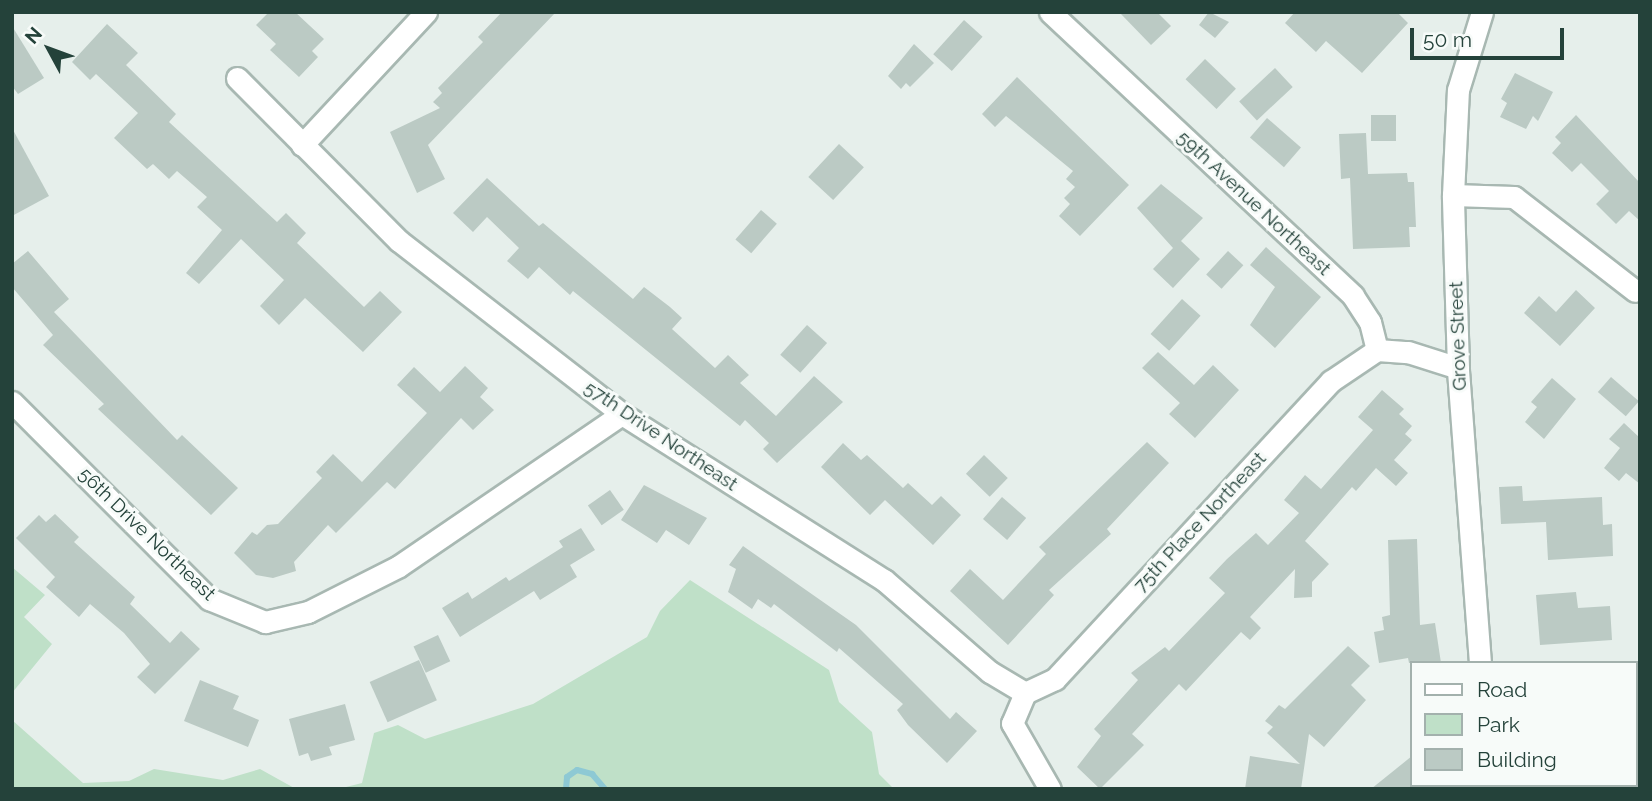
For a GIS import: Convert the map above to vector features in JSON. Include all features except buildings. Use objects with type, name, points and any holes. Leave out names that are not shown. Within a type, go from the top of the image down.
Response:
[{"type":"street","points":[[302,145],[426,12]]},
{"type":"street","name":"59th Avenue Northeast","points":[[1050,12],[1353,296],[1370,322],[1377,350]]},
{"type":"street","name":"Grove Street","points":[[1480,661],[1458,368],[1453,195],[1458,90],[1482,12]]},
{"type":"street","name":"57th Drive Northeast","points":[[237,78],[399,241],[622,414],[884,580],[990,672],[1025,693]]},
{"type":"street","points":[[1453,195],[1514,197],[1635,290]]},
{"type":"street","points":[[1377,350],[1408,352],[1458,368]]},
{"type":"street","name":"75th Place Northeast","points":[[1025,693],[1055,679],[1331,381],[1377,350]]},
{"type":"street","name":"56th Drive Northeast","points":[[12,402],[209,599],[265,622],[308,612],[399,566],[622,414]]},
{"type":"street","points":[[1025,693],[1013,723],[1050,789]]},
{"type":"green space","points":[[12,567],[45,595],[24,617],[52,644],[12,693]]},
{"type":"green space","points":[[690,580],[829,670],[839,702],[872,732],[879,774],[894,789],[338,789],[362,783],[374,733],[398,725],[425,739],[533,704],[647,637],[660,611]]},
{"type":"green space","points":[[12,720],[83,783],[129,781],[154,769],[223,780],[260,769],[296,789],[12,789]]},
{"type":"waterway","points":[[566,789],[567,777],[577,770],[592,774],[605,789]]}]
